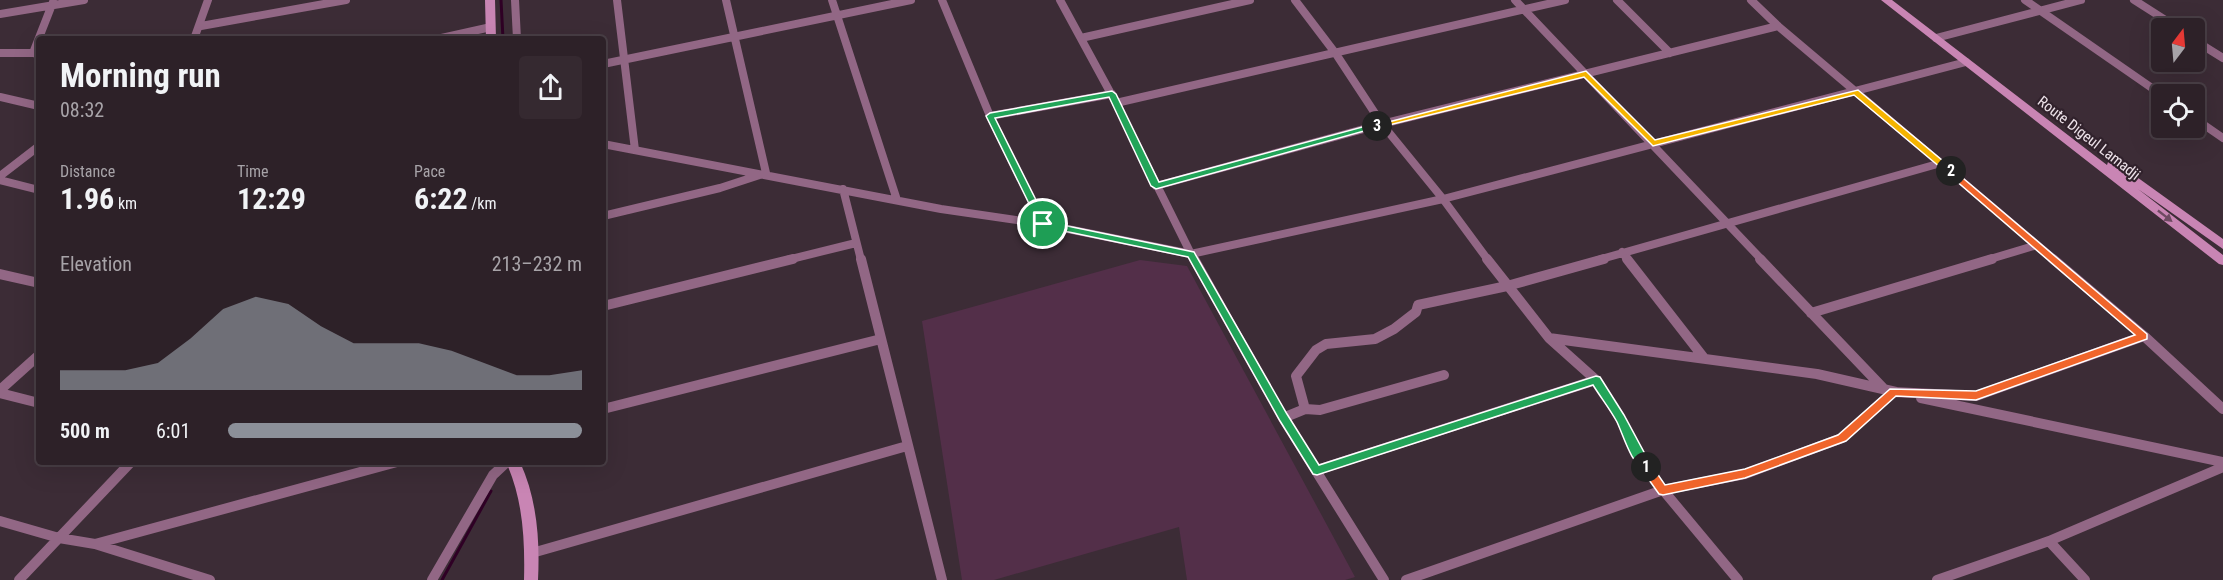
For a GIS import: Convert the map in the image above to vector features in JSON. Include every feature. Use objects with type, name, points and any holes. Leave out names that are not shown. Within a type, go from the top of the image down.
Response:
[{"type":"main road","points":[[490,0],[491,36]]},
{"type":"main road","name":"Route Digeul Lamadji","points":[[1886,0],[2223,261]]},
{"type":"main road","name":"Route Digeul Lamadji","points":[[1893,0],[1936,38],[2223,245]]},
{"type":"main road","points":[[515,465],[521,476],[532,553],[531,580]]},
{"type":"street","points":[[0,14],[53,3],[84,0]]},
{"type":"street","points":[[196,36],[201,26],[208,0]]},
{"type":"street","points":[[201,26],[346,0]]},
{"type":"street","points":[[515,0],[517,36]]},
{"type":"street","points":[[617,0],[635,150]]},
{"type":"street","points":[[726,0],[766,173]]},
{"type":"street","points":[[832,0],[897,200]]},
{"type":"street","points":[[606,63],[911,0]]},
{"type":"street","points":[[942,0],[990,116],[1043,224]]},
{"type":"street","points":[[1060,0],[1114,98],[1191,254],[1283,418],[1384,580]]},
{"type":"street","points":[[1081,38],[1250,0]]},
{"type":"street","points":[[1295,0],[1336,54],[1382,124],[1443,199],[1507,286],[1549,338],[1596,380],[1620,418],[1638,455],[1663,490],[1738,580]]},
{"type":"street","points":[[1515,0],[1728,222],[1811,314],[1889,391],[1976,396],[2144,336]]},
{"type":"street","points":[[990,116],[1114,98],[1336,54],[1564,0]]},
{"type":"street","points":[[1617,0],[1670,53]]},
{"type":"street","points":[[1751,0],[1855,92],[2144,336],[2223,409]]},
{"type":"street","points":[[2025,0],[2151,87]]},
{"type":"street","points":[[1936,38],[2080,0]]},
{"type":"street","points":[[2134,0],[2162,18]]},
{"type":"street","points":[[42,36],[53,3]]},
{"type":"street","points":[[1156,186],[1382,124],[1778,26]]},
{"type":"street","points":[[450,36],[490,27]]},
{"type":"street","points":[[2205,47],[2223,58]]},
{"type":"street","points":[[0,53],[36,53]]},
{"type":"street","points":[[606,145],[766,173],[975,215],[1043,224],[1191,254],[1443,199],[1966,62]]},
{"type":"street","points":[[0,97],[36,105]]},
{"type":"street","points":[[2205,126],[2223,138]]},
{"type":"street","points":[[0,178],[36,148]]},
{"type":"street","points":[[1305,409],[1296,376],[1316,350],[1326,344],[1375,339],[1394,329],[1416,312],[1418,305],[1507,286],[1941,163]]},
{"type":"street","points":[[606,215],[720,188],[766,173]]},
{"type":"street","points":[[0,178],[36,188]]},
{"type":"street","points":[[843,189],[940,580]]},
{"type":"street","points":[[606,305],[856,243]]},
{"type":"street","points":[[1811,314],[2037,244]]},
{"type":"street","points":[[1622,252],[1704,358]]},
{"type":"street","points":[[0,273],[36,282]]},
{"type":"street","points":[[1549,338],[1817,374],[2223,462]]},
{"type":"street","points":[[606,408],[881,339]]},
{"type":"street","points":[[0,391],[36,358]]},
{"type":"street","points":[[1283,418],[1305,409],[1320,410],[1444,375]]},
{"type":"street","points":[[1317,470],[1596,380]]},
{"type":"street","points":[[0,391],[36,402]]},
{"type":"street","points":[[1406,580],[1663,490],[1745,474],[1842,438],[1889,391]]},
{"type":"street","points":[[532,553],[907,446]]},
{"type":"street","points":[[19,580],[128,465]]},
{"type":"street","points":[[95,544],[386,465]]},
{"type":"street","points":[[432,580],[493,476],[504,465]]},
{"type":"street","points":[[1937,580],[2049,541],[2223,467]]},
{"type":"street","points":[[0,521],[59,538],[95,544],[210,580]]},
{"type":"street","points":[[2049,541],[2085,580]]},
{"type":"shaded area","points":[[1140,260],[1187,266],[1355,577],[1345,580],[1187,580],[1179,527],[994,580],[962,580],[922,321]]},
{"type":"waterway","points":[[501,0],[503,36]]},
{"type":"waterway","points":[[442,580],[491,491]]},
{"type":"route","points":[[1586,74],[1653,144],[1855,92],[2144,336],[1976,396],[1893,392],[1842,438],[1745,474],[1663,490],[1638,455],[1620,418],[1596,380],[1317,470],[1283,418],[1191,254],[1043,224],[990,116],[1112,94],[1156,186],[1382,124],[1586,74]]}]
